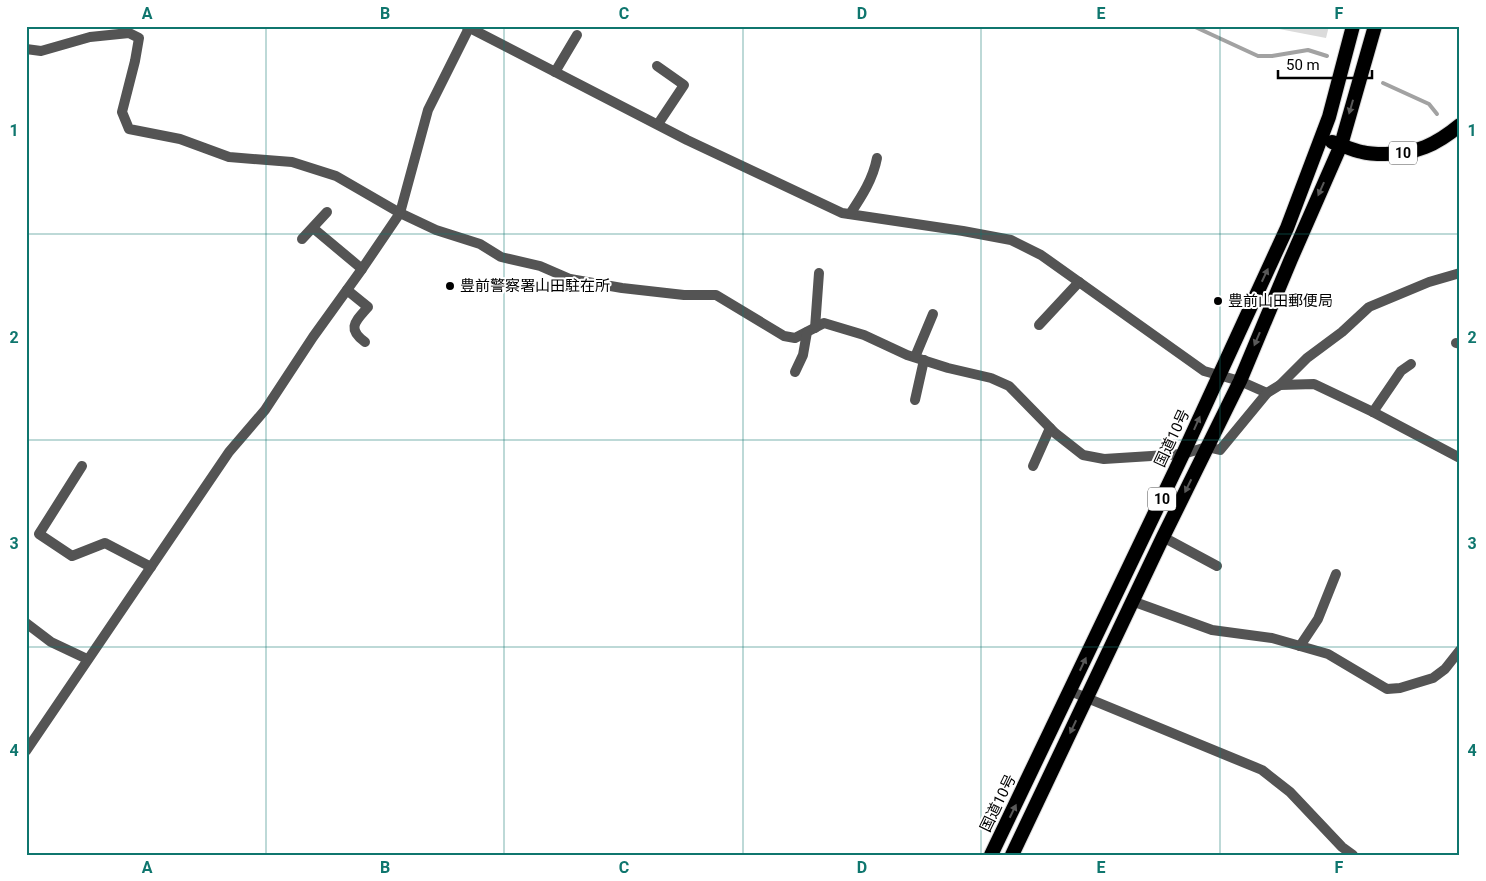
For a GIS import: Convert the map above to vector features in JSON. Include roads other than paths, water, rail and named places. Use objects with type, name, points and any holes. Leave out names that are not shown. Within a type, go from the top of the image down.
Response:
[{"type":"highway","name":"国道10号","points":[[991,855],[1183,454],[1287,228],[1329,117],[1353,26]]},
{"type":"highway","name":"10","points":[[1012,855],[1132,601],[1240,381],[1341,145],[1375,26]]},
{"type":"highway","name":"10","points":[[1321,139],[1363,153],[1410,153],[1421,150],[1439,140],[1460,125]]},
{"type":"street","points":[[26,751],[229,452],[265,410],[400,212],[428,110],[468,27],[686,140],[842,213],[953,229],[1010,240],[1041,256],[1204,371],[1220,374],[1267,393]]},
{"type":"street","points":[[26,49],[41,51],[90,37],[129,33],[139,38],[122,112],[129,129],[180,139],[229,158],[292,162],[336,176],[436,230],[480,244],[501,256],[540,266],[570,279],[684,296],[716,295],[784,336],[795,338],[824,323],[864,335],[920,359],[991,378],[1009,386],[1050,428],[1083,455],[1104,459],[1183,454],[1207,446],[1220,450],[1267,393],[1280,385],[1307,358],[1342,332],[1369,307],[1429,282],[1460,273]]},
{"type":"street","points":[[555,72],[577,35]]},
{"type":"street","points":[[657,66],[684,85],[658,124]]},
{"type":"street","points":[[850,214],[868,185],[875,170],[877,158]]},
{"type":"street","points":[[302,239],[327,212]]},
{"type":"street","points":[[313,228],[362,269]]},
{"type":"street","points":[[795,372],[811,330],[819,272]]},
{"type":"street","points":[[1039,324],[1079,282]]},
{"type":"street","points":[[346,290],[368,307],[354,324],[354,331],[357,336],[365,342]]},
{"type":"street","points":[[915,400],[920,359],[933,314]]},
{"type":"street","points":[[1373,412],[1400,371],[1411,364]]},
{"type":"street","points":[[1280,385],[1314,384],[1373,412],[1460,458]]},
{"type":"street","points":[[1033,466],[1050,428]]},
{"type":"street","points":[[82,466],[39,534],[72,556],[105,543],[150,567]]},
{"type":"street","points":[[1163,537],[1217,566]]},
{"type":"street","points":[[1300,646],[1318,619],[1336,574]]},
{"type":"street","points":[[1132,601],[1212,630],[1272,638],[1328,654],[1387,689],[1400,688],[1432,678],[1445,669],[1460,650]]},
{"type":"street","points":[[26,623],[51,642],[88,659]]},
{"type":"street","points":[[1070,691],[1262,770],[1290,792],[1342,847],[1352,855]]},
{"type":"waterway","points":[[1193,26],[1258,56],[1272,56],[1308,50],[1327,56]]},
{"type":"waterway","points":[[1383,83],[1429,104],[1437,114]]},
{"type":"place","name":"豊前警察署山田駐在所","points":[[450,286]]},
{"type":"place","name":"豊前山田郵便局","points":[[1218,301]]}]
